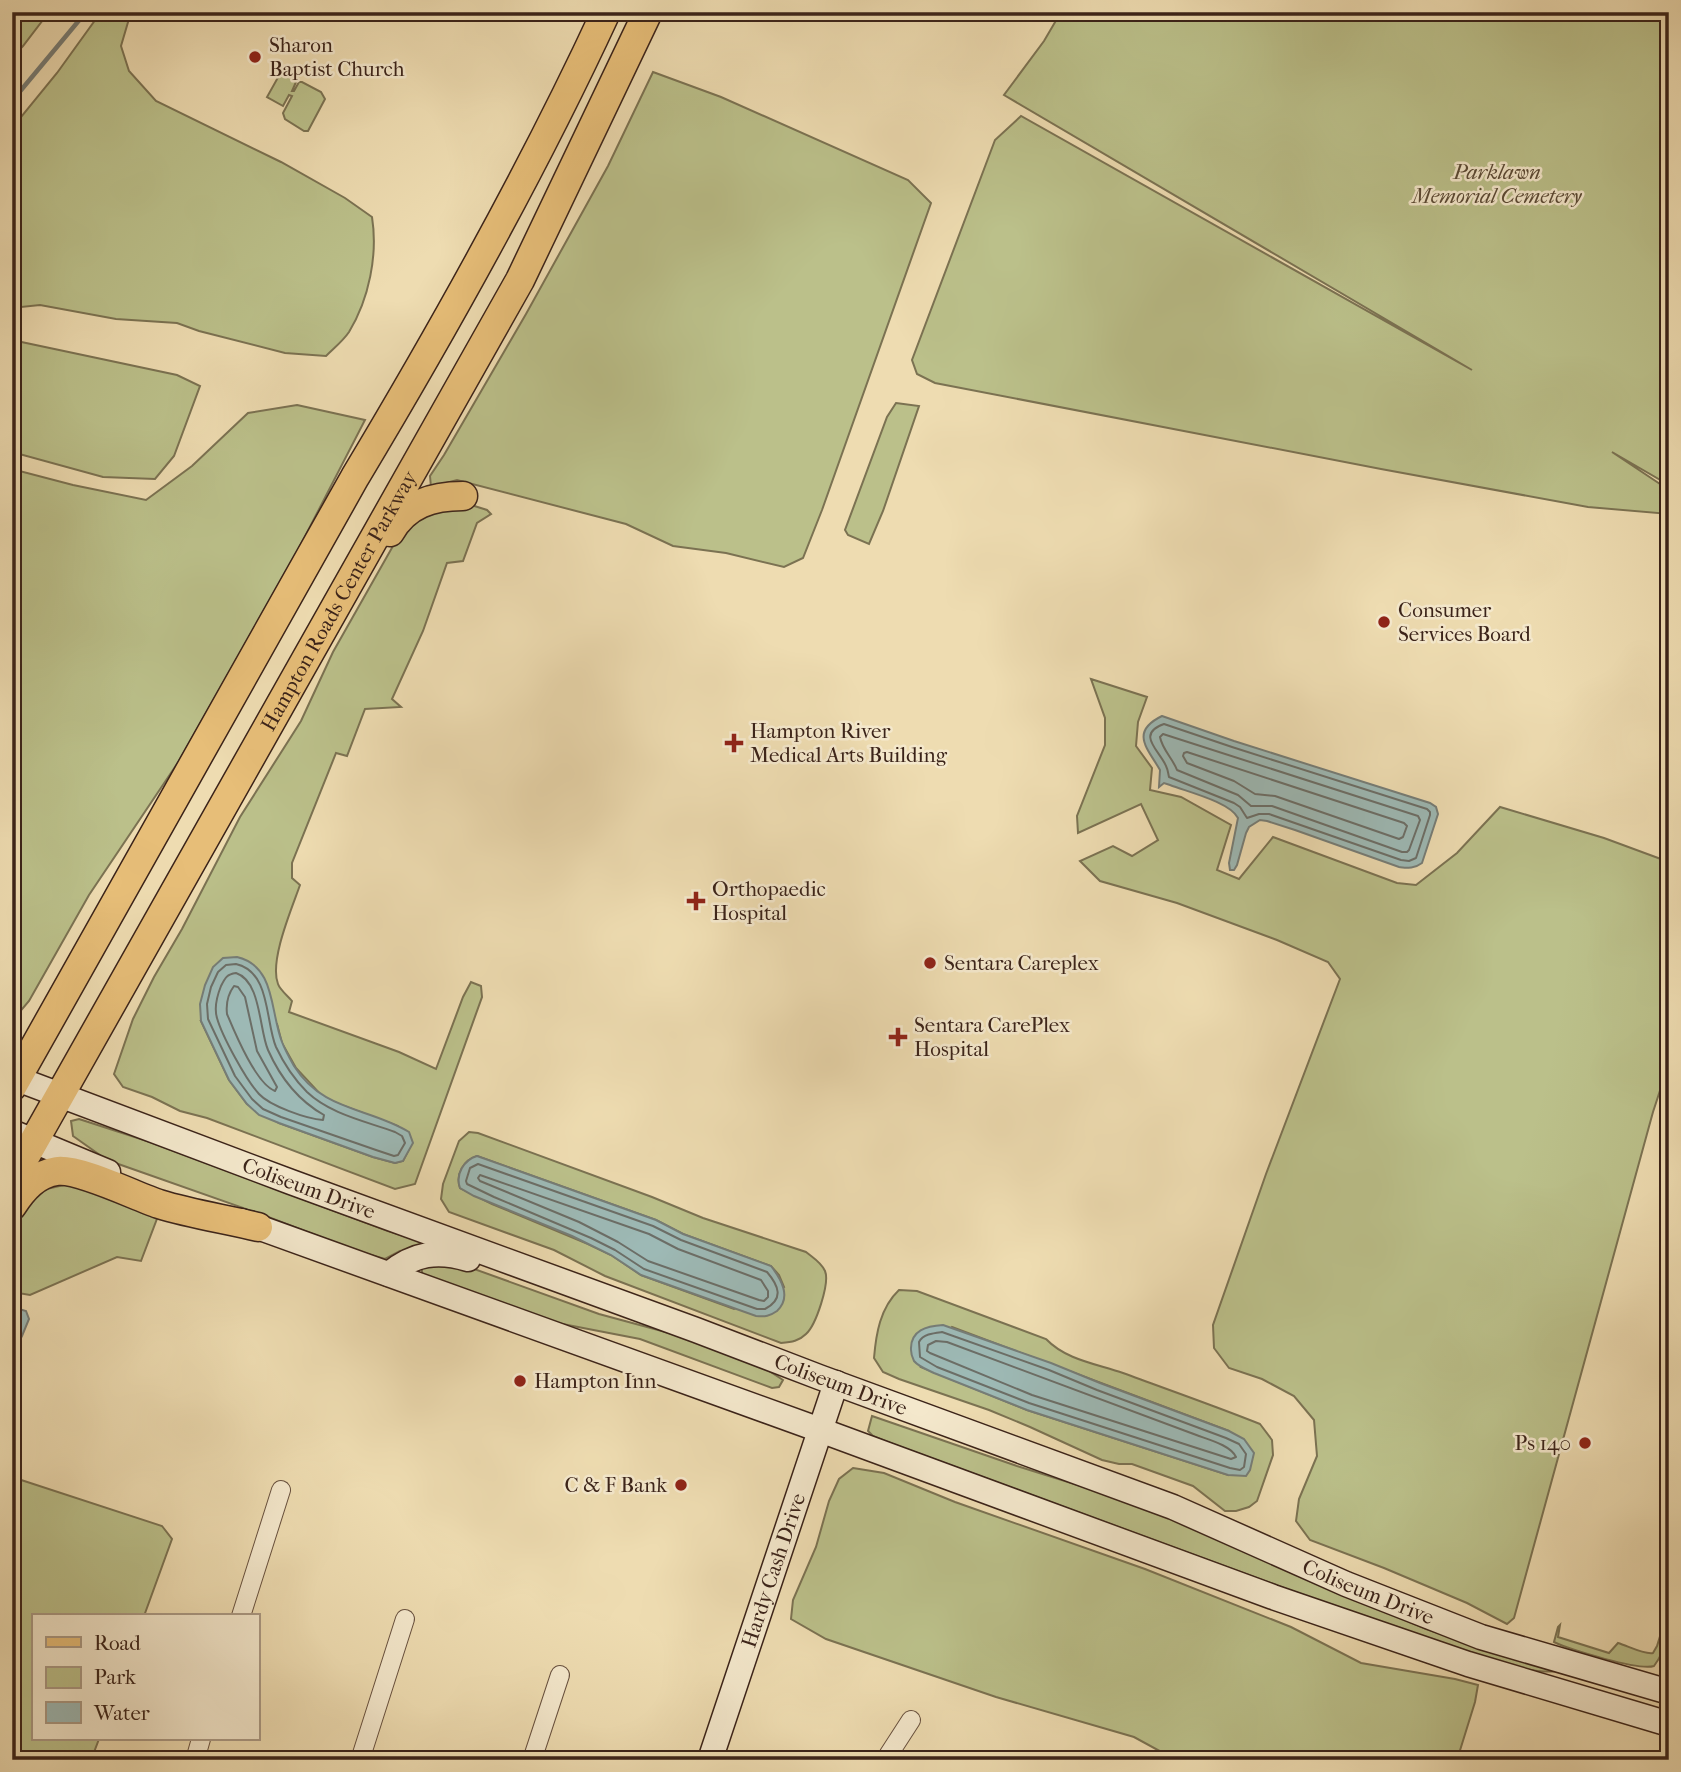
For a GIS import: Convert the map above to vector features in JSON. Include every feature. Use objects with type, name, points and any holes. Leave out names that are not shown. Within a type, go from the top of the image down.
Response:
[{"type":"main road","points":[[14,1081],[463,290],[541,143],[606,12]]},
{"type":"main road","name":"Hampton Roads Center Parkway","points":[[12,1180],[23,1136],[59,1096],[520,279],[648,12]]},
{"type":"main road","points":[[597,120],[644,48],[660,12]]},
{"type":"main road","points":[[263,736],[305,684],[394,526],[409,510],[427,500],[443,496],[463,496]]},
{"type":"main road","points":[[12,1206],[34,1180],[50,1173],[68,1171],[161,1205],[258,1227]]},
{"type":"street","name":"Coliseum Drive","points":[[14,1081],[1173,1507],[1346,1584],[1481,1637],[1669,1692]]},
{"type":"street","name":"Coliseum Drive","points":[[23,1136],[112,1173],[258,1227],[1298,1605],[1468,1664],[1668,1720]]},
{"type":"street","points":[[389,1274],[401,1264],[417,1257],[450,1254],[585,1302],[696,1330]]},
{"type":"street","name":"Hardy Cash Drive","points":[[710,1760],[836,1383]]},
{"type":"street","points":[[242,1614],[281,1490]]},
{"type":"street","points":[[360,1760],[405,1619]]},
{"type":"street","points":[[532,1760],[560,1675]]},
{"type":"street","points":[[887,1760],[911,1720]]},
{"type":"street","points":[[195,1760],[201,1740]]},
{"type":"green space","points":[[12,12],[49,12],[12,57]]},
{"type":"green space","points":[[101,12],[131,12],[121,46],[129,71],[156,101],[281,162],[345,198],[372,217],[373,261],[367,291],[349,332],[326,356],[285,353],[177,323],[116,319],[40,305],[12,308],[12,128],[57,73]]},
{"type":"green space","name":"Parklawn Memorial Cemetery","points":[[1061,12],[1669,12],[1669,485],[1612,452],[1669,490],[1669,514],[1588,507],[1381,469],[935,383],[917,374],[912,360],[995,140],[1021,116],[1472,370],[1004,95],[1044,41]]},
{"type":"green space","points":[[281,72],[296,82],[292,91],[302,82],[321,92],[325,99],[308,131],[285,119],[283,113],[292,96],[289,95],[283,106],[267,97]]},
{"type":"green space","points":[[653,72],[721,97],[908,180],[931,203],[803,558],[784,567],[726,553],[673,546],[626,524],[457,480],[431,487],[430,476],[526,314],[608,166]]},
{"type":"green space","points":[[12,340],[177,375],[200,386],[174,456],[155,479],[103,477],[12,452]]},
{"type":"green space","points":[[896,403],[919,406],[869,544],[848,535],[845,530],[887,417]]},
{"type":"green space","points":[[297,405],[365,420],[298,550],[179,761],[89,895],[29,1001],[12,1021],[12,469],[146,500],[192,466],[248,413]]},
{"type":"green space","points":[[468,504],[491,514],[477,523],[463,561],[447,563],[423,631],[392,699],[401,707],[365,709],[347,756],[336,753],[292,863],[292,878],[300,885],[283,934],[276,974],[282,991],[292,1001],[289,1012],[399,1052],[436,1069],[471,982],[481,986],[482,997],[415,1184],[395,1189],[207,1118],[180,1111],[123,1087],[114,1074],[133,1019],[154,977],[240,817],[301,721],[333,652],[406,523],[437,508]],"holes":[[[201,1021],[277,1024],[282,1043],[296,1068],[322,1096],[398,1126],[412,1143],[403,1161],[395,1163],[373,1157],[279,1123],[247,1104],[229,1080]]]},
{"type":"green space","points":[[1091,679],[1147,697],[1138,722],[1136,746],[1152,768],[1150,790],[1181,797],[1231,825],[1217,870],[1239,879],[1273,837],[1397,883],[1416,885],[1457,853],[1500,807],[1604,838],[1669,862],[1669,1063],[1653,1112],[1514,1618],[1507,1624],[1467,1603],[1310,1540],[1296,1521],[1299,1499],[1317,1456],[1314,1420],[1294,1396],[1262,1379],[1229,1368],[1214,1348],[1213,1325],[1266,1174],[1340,979],[1328,962],[1177,903],[1100,881],[1080,861],[1113,846],[1132,856],[1158,840],[1141,804],[1078,833],[1077,816],[1105,745],[1105,718]]},
{"type":"green space","points":[[79,1119],[150,1142],[388,1231],[433,1245],[400,1251],[385,1259],[357,1251],[107,1160],[73,1136],[71,1121]]},
{"type":"green space","points":[[469,1132],[478,1133],[703,1218],[806,1252],[821,1265],[826,1277],[824,1294],[814,1322],[801,1338],[781,1343],[605,1276],[554,1250],[449,1212],[441,1199],[443,1184],[459,1141]],"holes":[[[477,1156],[656,1220],[683,1234],[771,1266],[784,1287],[734,1309],[641,1275],[611,1255],[588,1244],[492,1204],[460,1188],[460,1173],[468,1161]]]},
{"type":"green space","points":[[68,1184],[158,1216],[141,1261],[117,1257],[30,1295],[12,1292],[12,1235],[21,1213],[38,1191]]},
{"type":"green space","points":[[452,1261],[599,1314],[684,1337],[760,1365],[783,1380],[779,1387],[772,1388],[640,1339],[547,1321],[422,1274],[422,1268]]},
{"type":"green space","points":[[899,1290],[917,1291],[1046,1339],[1063,1352],[1082,1360],[1260,1424],[1272,1440],[1273,1455],[1257,1501],[1249,1507],[1225,1511],[1193,1486],[1132,1464],[1102,1460],[989,1410],[883,1372],[874,1358],[875,1349],[880,1322]],"holes":[[[952,1327],[1229,1431],[1228,1475],[1027,1410],[921,1367]]]},
{"type":"green space","points":[[872,1416],[1135,1503],[1426,1629],[1556,1671],[1517,1667],[1447,1648],[890,1443],[868,1431]]},
{"type":"green space","points":[[853,1468],[884,1473],[955,1502],[1145,1569],[1291,1627],[1361,1663],[1478,1685],[1457,1760],[1176,1760],[1134,1737],[996,1697],[826,1639],[791,1619],[793,1600],[816,1547],[829,1501],[839,1479]]},
{"type":"green space","points":[[12,1477],[162,1526],[172,1539],[145,1614],[32,1614],[32,1740],[99,1740],[91,1760],[12,1760]]},
{"type":"green space","points":[[1669,1607],[1667,1638],[1654,1666],[1620,1663],[1554,1642],[1560,1625],[1558,1637],[1609,1653],[1618,1643],[1641,1652],[1653,1653]]},
{"type":"water","points":[[1162,716],[1430,803],[1436,807],[1438,814],[1422,863],[1414,867],[1399,867],[1260,820],[1249,827],[1237,865],[1234,870],[1230,870],[1238,818],[1234,812],[1218,802],[1164,783],[1159,787],[1160,770],[1147,748],[1144,735],[1146,728]]},
{"type":"water","points":[[237,957],[250,962],[265,980],[283,1045],[306,1081],[332,1101],[409,1132],[413,1143],[403,1161],[395,1163],[373,1157],[279,1123],[259,1115],[247,1104],[229,1080],[201,1021],[200,1004],[213,967],[223,958]]},
{"type":"water","points":[[477,1156],[656,1220],[683,1234],[771,1266],[783,1288],[784,1300],[777,1311],[770,1315],[756,1316],[641,1275],[611,1255],[572,1236],[460,1188],[460,1173],[465,1164]]},
{"type":"water","points":[[12,1311],[26,1311],[29,1319],[12,1354]]},
{"type":"water","points":[[943,1325],[1229,1431],[1244,1439],[1254,1453],[1250,1470],[1246,1476],[1228,1475],[1027,1410],[918,1365],[911,1350],[913,1338],[921,1330]]},
{"type":"waterway","points":[[12,101],[86,12]]},
{"type":"place","name":"Sharon Baptist Church","points":[[255,57]]},
{"type":"place","name":"Consumer Services Board","points":[[1384,622]]},
{"type":"place","name":"Hampton River Medical Arts Building","points":[[734,743]]},
{"type":"place","name":"Orthopaedic Hospital","points":[[696,901]]},
{"type":"place","name":"Sentara Careplex","points":[[930,963]]},
{"type":"place","name":"Sentara CarePlex Hospital","points":[[898,1037]]},
{"type":"place","name":"Hampton Inn","points":[[520,1381]]},
{"type":"place","name":"Ps 140","points":[[1585,1443]]},
{"type":"place","name":"C & F Bank","points":[[681,1485]]}]
